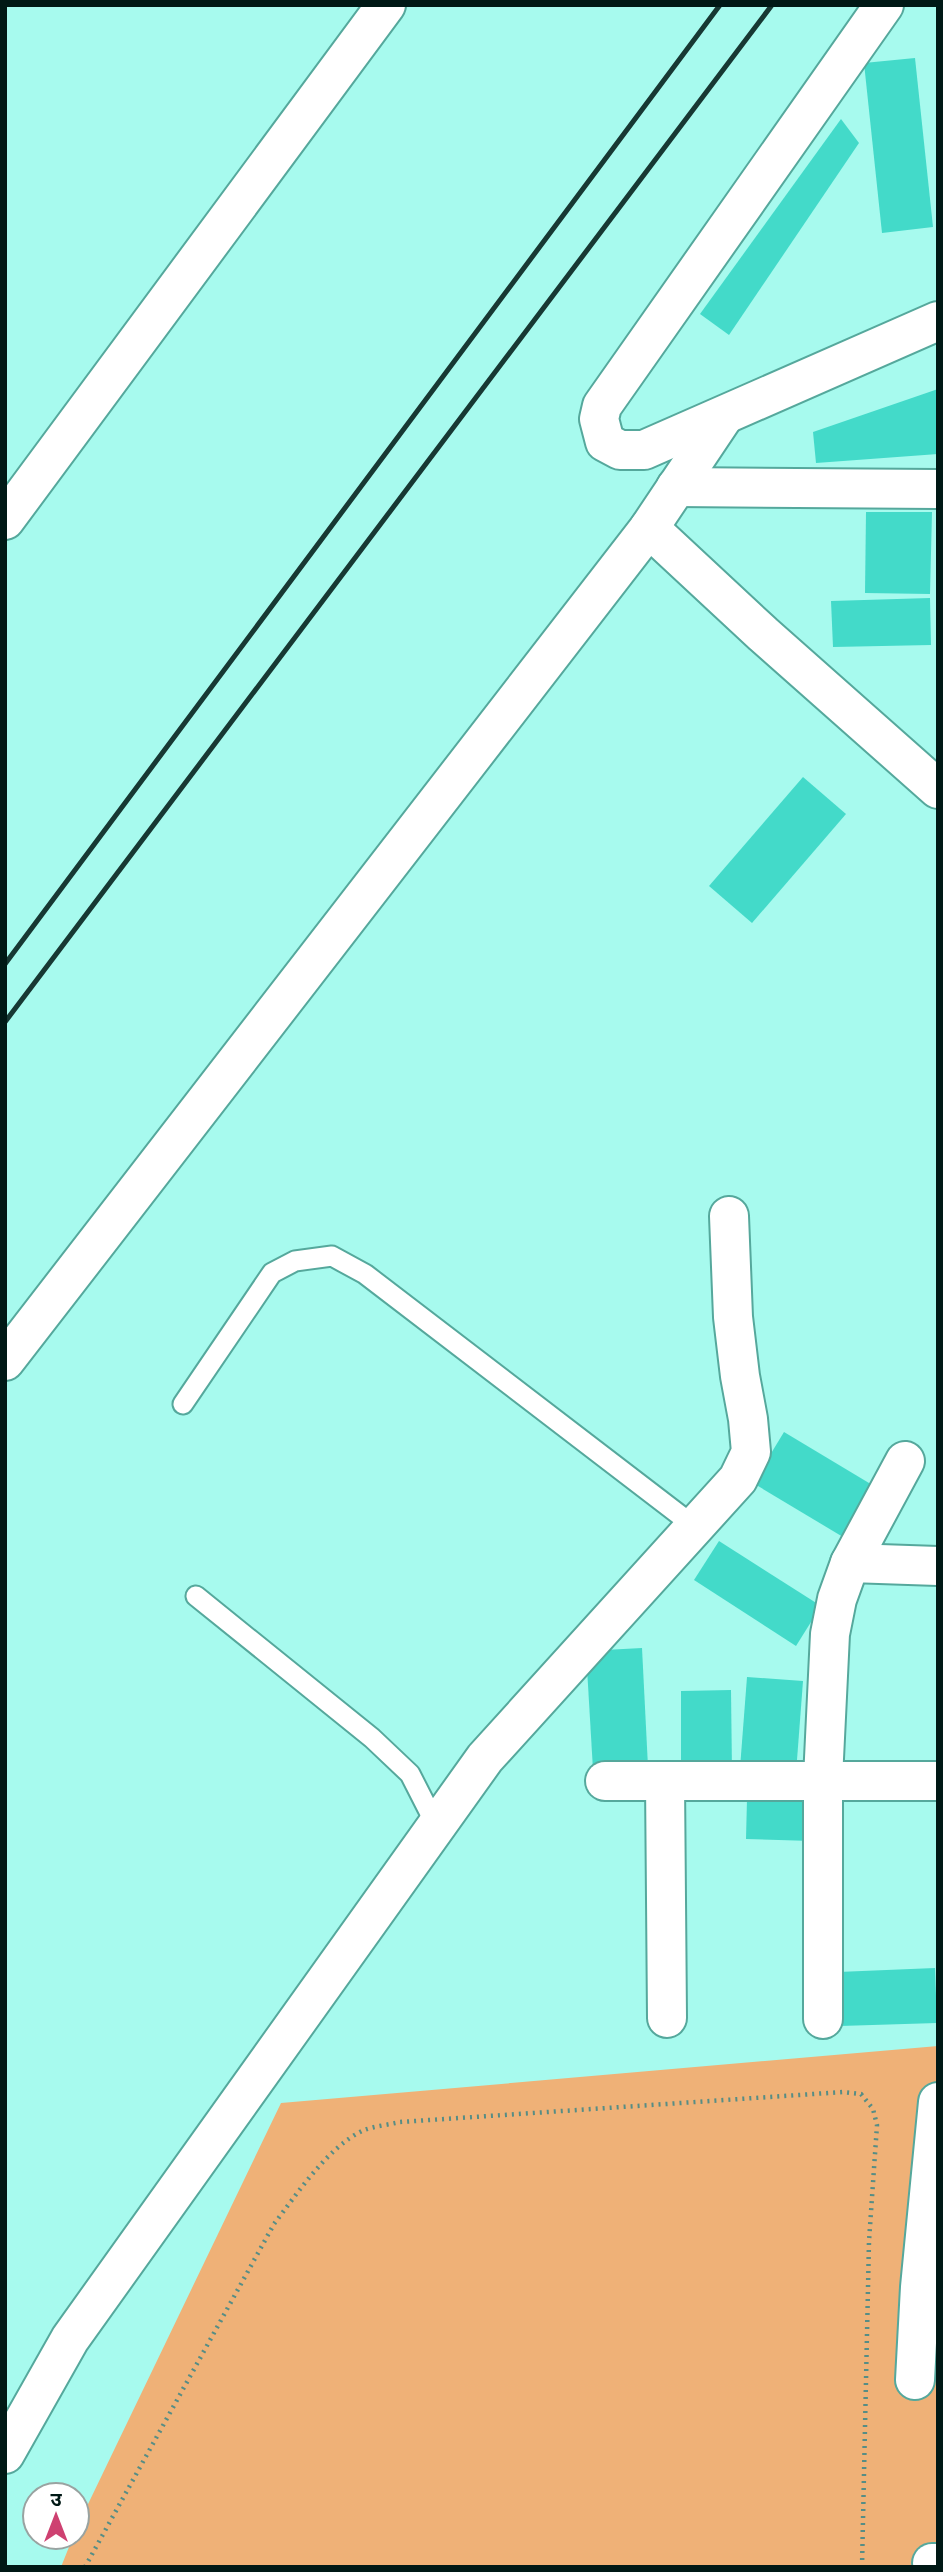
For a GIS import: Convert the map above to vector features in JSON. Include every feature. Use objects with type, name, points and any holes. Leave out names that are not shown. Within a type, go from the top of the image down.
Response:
[{"type":"street","points":[[5,520],[386,5]]},
{"type":"street","points":[[884,5],[607,400],[599,419],[606,442],[620,450],[644,450],[938,321]]},
{"type":"street","points":[[5,1361],[649,528],[724,416]]},
{"type":"street","points":[[676,487],[938,489]]},
{"type":"street","points":[[649,528],[762,634],[938,789]]},
{"type":"street","points":[[5,2454],[70,2339],[485,1758],[738,1479],[751,1452],[733,1317],[729,1216]]},
{"type":"street","points":[[823,2019],[822,1779],[830,1634],[837,1599],[850,1563],[905,1461]]},
{"type":"street","points":[[850,1563],[938,1566]]},
{"type":"street","points":[[605,1781],[938,1781]]},
{"type":"street","points":[[665,1781],[667,2018]]},
{"type":"street","points":[[915,2380],[920,2287],[938,2102]]},
{"type":"lane","points":[[183,1404],[272,1273],[295,1261],[331,1256],[365,1274],[694,1525]]},
{"type":"lane","points":[[195,1596],[372,1738],[410,1774],[437,1827]]},
{"type":"path","points":[[85,2567],[274,2224],[302,2187],[335,2151],[362,2131],[400,2122],[843,2092],[861,2094],[873,2109],[877,2125],[869,2241],[862,2567]]},
{"type":"shaded area","points":[[938,2046],[938,2567],[61,2567],[67,2551],[91,2551],[91,2498],[281,2103]]},
{"type":"building","points":[[915,58],[933,227],[882,233],[864,63]]},
{"type":"building","points":[[841,119],[859,143],[729,335],[700,314]]},
{"type":"building","points":[[938,389],[938,454],[816,463],[813,432]]},
{"type":"building","points":[[866,512],[932,512],[930,594],[865,593]]},
{"type":"building","points":[[930,598],[931,645],[833,647],[831,601]]},
{"type":"building","points":[[803,777],[846,814],[752,923],[709,886]]},
{"type":"building","points":[[784,1432],[879,1489],[848,1540],[753,1483]]},
{"type":"building","points":[[719,1541],[821,1606],[796,1646],[694,1580]]},
{"type":"building","points":[[642,1648],[648,1767],[593,1770],[586,1651]]},
{"type":"building","points":[[747,1677],[803,1681],[796,1773],[740,1768]]},
{"type":"building","points":[[731,1690],[732,1772],[681,1773],[681,1691]]},
{"type":"building","points":[[747,1799],[813,1802],[812,1841],[746,1839]]},
{"type":"building","points":[[935,1968],[937,2023],[840,2026],[838,1972]]},
{"type":"railway","points":[[5,964],[720,5]]},
{"type":"railway","points":[[5,1022],[772,5]]}]
